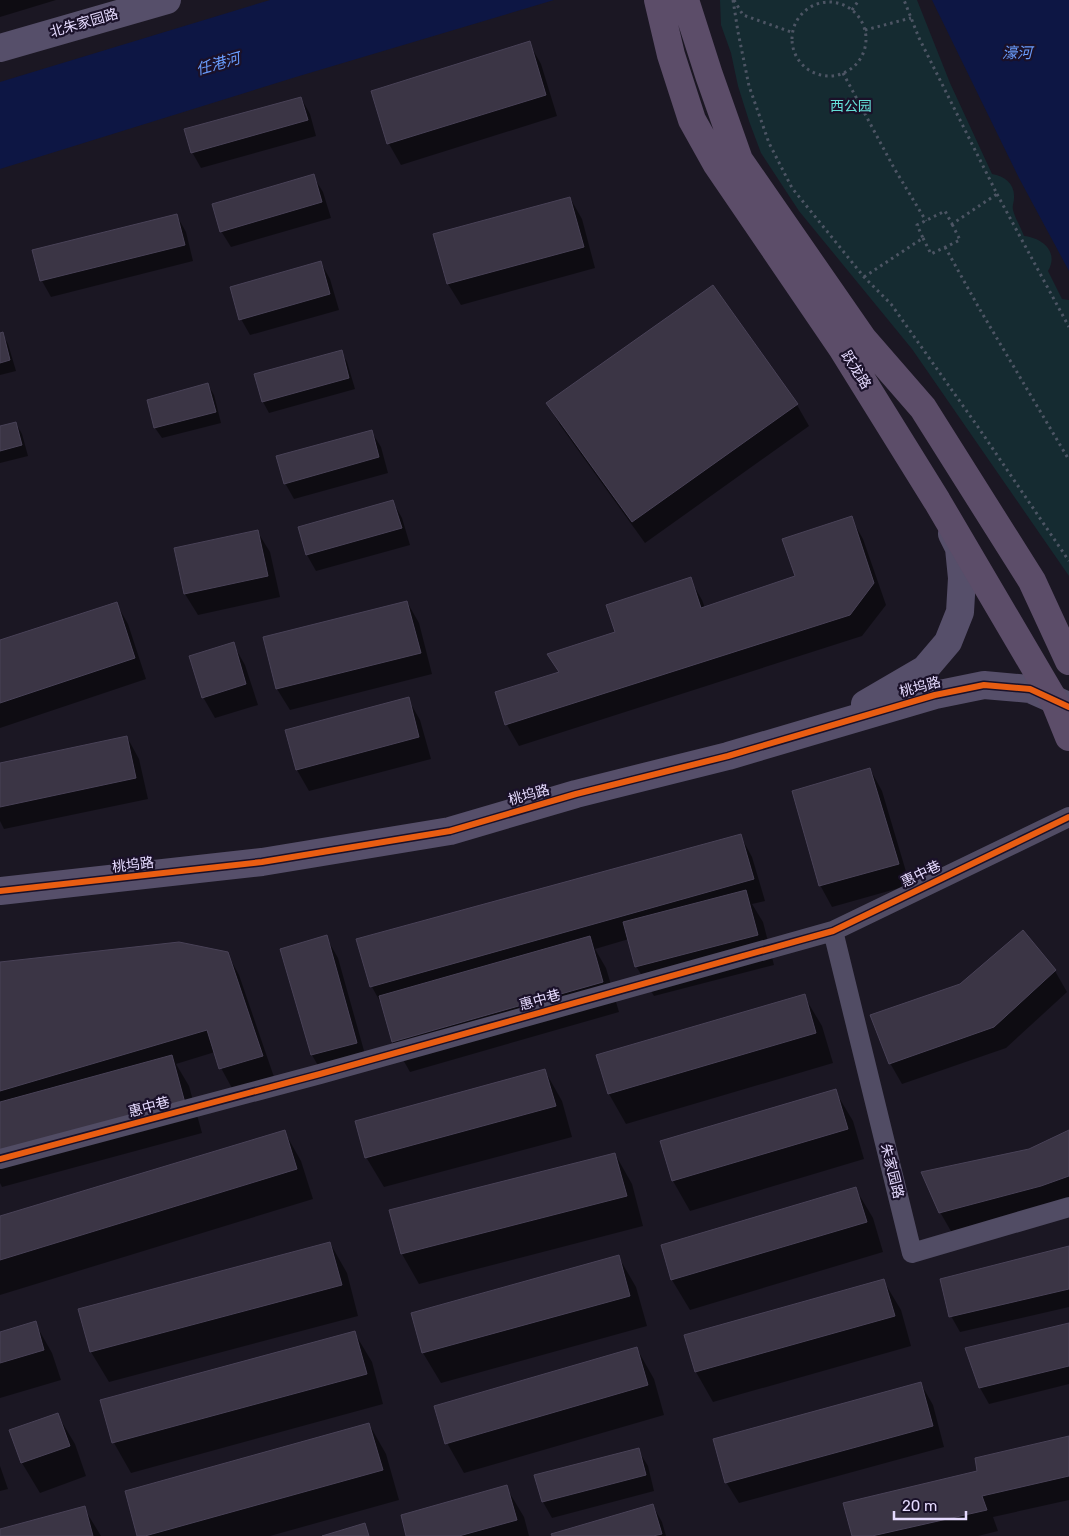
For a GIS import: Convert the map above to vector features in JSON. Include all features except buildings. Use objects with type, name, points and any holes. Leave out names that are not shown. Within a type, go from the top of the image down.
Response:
[{"type":"main road","name":"跃龙路","points":[[685,0],[739,160],[864,339],[923,408],[1032,581],[1069,661]]},
{"type":"main road","name":"跃龙路","points":[[658,2],[671,55],[692,120],[716,163],[842,348],[937,501],[1061,703],[1069,737]]},
{"type":"street","name":"北朱家园路","points":[[0,48],[167,0]]},
{"type":"street","points":[[810,732],[878,697],[924,669],[948,642],[960,612],[962,578],[959,548],[937,501]]},
{"type":"street","name":"桃坞路","points":[[0,891],[262,862],[450,831],[576,794],[728,756],[934,695],[984,685],[1030,689],[1061,703]]},
{"type":"street","name":"惠中巷","points":[[0,1159],[311,1077],[833,931],[1069,817]]},
{"type":"street","name":"朱家园路","points":[[833,931],[912,1253],[1069,1207]]},
{"type":"path","points":[[734,0],[743,14],[791,32]]},
{"type":"path","points":[[734,0],[738,32],[749,86],[769,143],[792,188],[864,277],[891,304],[1069,561]]},
{"type":"path","points":[[852,10],[859,0]]},
{"type":"path","points":[[904,0],[919,38],[997,194],[1069,327]]},
{"type":"path","points":[[826,1],[838,3],[852,10],[858,16],[865,30],[866,38],[859,62],[850,71],[825,77],[813,74],[802,66],[795,56],[791,44],[791,32],[796,20],[804,11],[826,1]]},
{"type":"path","points":[[865,30],[911,18]]},
{"type":"path","points":[[844,73],[894,168],[926,221]]},
{"type":"path","points":[[952,224],[997,194]]},
{"type":"path","points":[[944,211],[952,224],[960,240],[931,254],[917,225],[944,211]]},
{"type":"path","points":[[864,277],[923,238]]},
{"type":"path","points":[[945,247],[1069,460]]},
{"type":"green space","name":"西公园","points":[[720,0],[917,0],[950,83],[992,174],[1005,179],[1011,185],[1014,193],[1013,210],[1024,236],[1031,237],[1047,247],[1052,258],[1048,271],[1062,299],[1069,300],[1069,576],[912,349],[799,211],[761,153],[738,86],[731,53],[721,25]]},
{"type":"water","name":"任港河","points":[[270,0],[554,0],[296,77],[0,169],[0,82]]},
{"type":"water","name":"濠河","points":[[932,0],[1069,0],[1069,271],[1019,178]]},
{"type":"cycle path","points":[[0,891],[262,862],[450,831],[576,794],[728,756],[935,695],[984,685],[1030,689],[1069,707]]},
{"type":"cycle path","points":[[0,1159],[320,1074],[833,931],[1069,817]]}]
